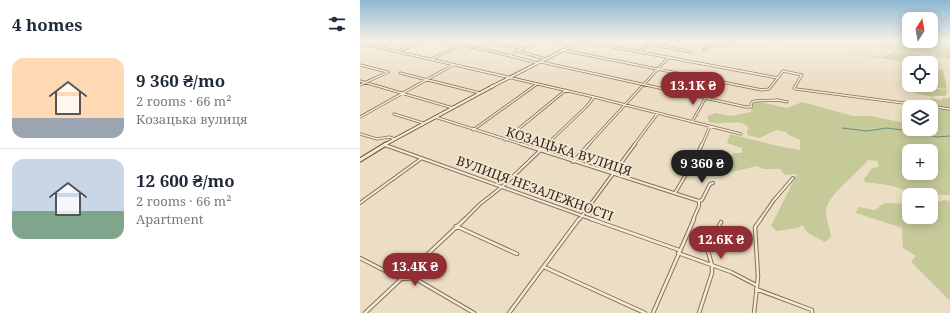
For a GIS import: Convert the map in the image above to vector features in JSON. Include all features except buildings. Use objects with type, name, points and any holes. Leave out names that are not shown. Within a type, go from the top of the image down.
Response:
[{"type":"street","points":[[410,55],[566,90],[741,134]]},
{"type":"street","points":[[431,59],[440,55]]},
{"type":"street","points":[[504,55],[751,107],[752,102],[755,101],[778,100],[787,102]]},
{"type":"street","points":[[530,55],[545,59]]},
{"type":"street","points":[[360,160],[394,139],[553,55]]},
{"type":"street","points":[[584,55],[756,90],[769,89],[783,71],[801,74],[794,88],[796,89],[950,109]]},
{"type":"street","points":[[655,55],[778,78]]},
{"type":"street","points":[[573,162],[669,57]]},
{"type":"street","points":[[360,65],[388,72],[360,85]]},
{"type":"street","points":[[360,117],[454,65]]},
{"type":"street","points":[[400,73],[480,93]]},
{"type":"street","points":[[360,81],[453,108]]},
{"type":"street","points":[[473,130],[537,84]]},
{"type":"street","points":[[504,140],[566,90]]},
{"type":"street","points":[[365,313],[456,226],[503,186],[587,106],[594,97]]},
{"type":"street","points":[[692,122],[706,97]]},
{"type":"street","points":[[510,313],[658,113]]},
{"type":"street","points":[[394,114],[424,123]]},
{"type":"street","name":"КОЗАЦЬКА ВУЛИЦЯ","points":[[435,118],[698,201]]},
{"type":"street","points":[[675,193],[691,164],[698,155],[710,126]]},
{"type":"street","points":[[360,134],[376,139],[388,137],[394,139]]},
{"type":"street","name":"ВУЛИЦЯ НЕЗАЛЕЖНОСТІ","points":[[385,145],[503,186],[679,252],[712,266],[731,272],[756,285]]},
{"type":"street","points":[[360,203],[422,158]]},
{"type":"street","points":[[754,313],[758,277],[755,227],[774,200],[793,178]]},
{"type":"street","points":[[653,313],[698,206],[698,201],[702,200],[710,184],[713,183]]},
{"type":"street","points":[[699,313],[712,273],[712,266],[707,248],[721,222]]},
{"type":"street","points":[[456,226],[517,254]]},
{"type":"street","points":[[360,258],[401,279],[414,278],[474,313]]},
{"type":"street","points":[[544,267],[645,313]]},
{"type":"street","points":[[756,289],[812,310],[812,313]]},
{"type":"green space","points":[[860,55],[882,57],[889,55],[921,55],[923,56],[902,56],[902,62]]},
{"type":"green space","points":[[925,55],[950,55],[950,59]]},
{"type":"green space","points":[[938,69],[943,70],[947,89],[938,88]]},
{"type":"green space","points":[[938,89],[947,90],[946,96],[933,97],[914,93],[938,92]]},
{"type":"green space","points":[[930,98],[941,100],[943,98],[950,98],[950,195],[938,195],[938,188],[902,189],[888,185],[865,182],[864,179],[872,168],[879,167],[877,161],[868,160],[838,190],[828,203],[826,212],[831,237],[825,242],[808,233],[802,225],[797,228],[777,231],[771,226],[797,174],[785,175],[780,169],[763,169],[757,166],[711,177],[708,171],[734,153],[742,153],[742,148],[727,143],[730,134],[800,150],[800,140],[787,134],[787,132],[776,130],[760,138],[747,135],[748,126],[744,124],[734,122],[709,122],[707,116],[716,113],[731,116],[751,112],[753,103],[760,102],[787,108],[802,102],[853,116],[871,116],[902,123],[902,136],[938,136],[938,100],[930,100]]},
{"type":"green space","points":[[945,200],[950,201],[950,301],[911,262],[916,256],[903,248],[902,228],[856,213],[858,207],[875,210],[885,203],[902,204],[902,224],[938,224],[938,202]]},
{"type":"waterway","points":[[842,128],[867,131],[887,128],[917,132],[936,137],[950,136]]}]
